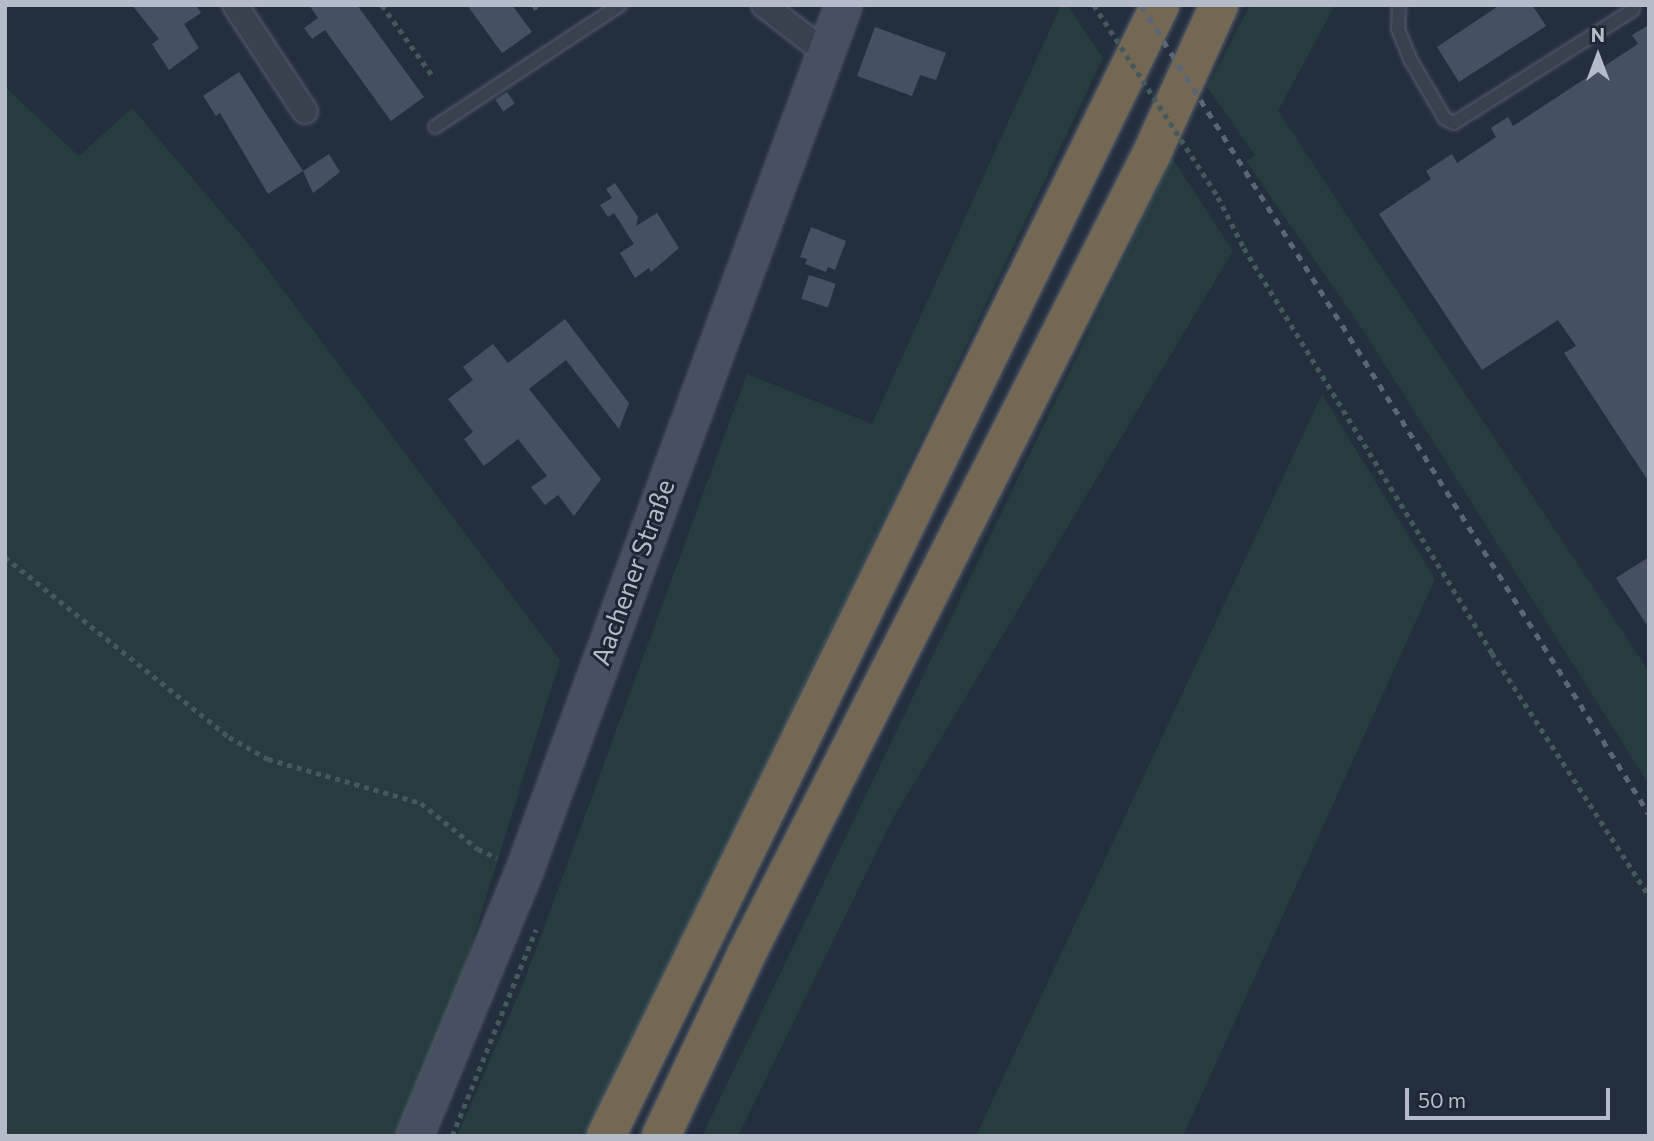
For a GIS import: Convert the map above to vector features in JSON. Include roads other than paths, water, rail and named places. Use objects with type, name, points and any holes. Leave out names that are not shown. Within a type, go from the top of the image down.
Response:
[{"type":"highway","points":[[606,1136],[1160,5]]},
{"type":"highway","points":[[661,1136],[752,943],[1144,168],[1219,5]]},
{"type":"main road","name":"Aachener Straße","points":[[414,1136],[524,870],[843,5]]},
{"type":"street","points":[[764,5],[825,53]]},
{"type":"street","points":[[247,9],[304,111]]},
{"type":"lane","points":[[435,127],[621,5]]},
{"type":"lane","points":[[1399,5],[1398,29],[1410,59],[1445,119],[1454,123],[1633,10]]},
{"type":"railway","points":[[1141,5],[1649,814]]}]
